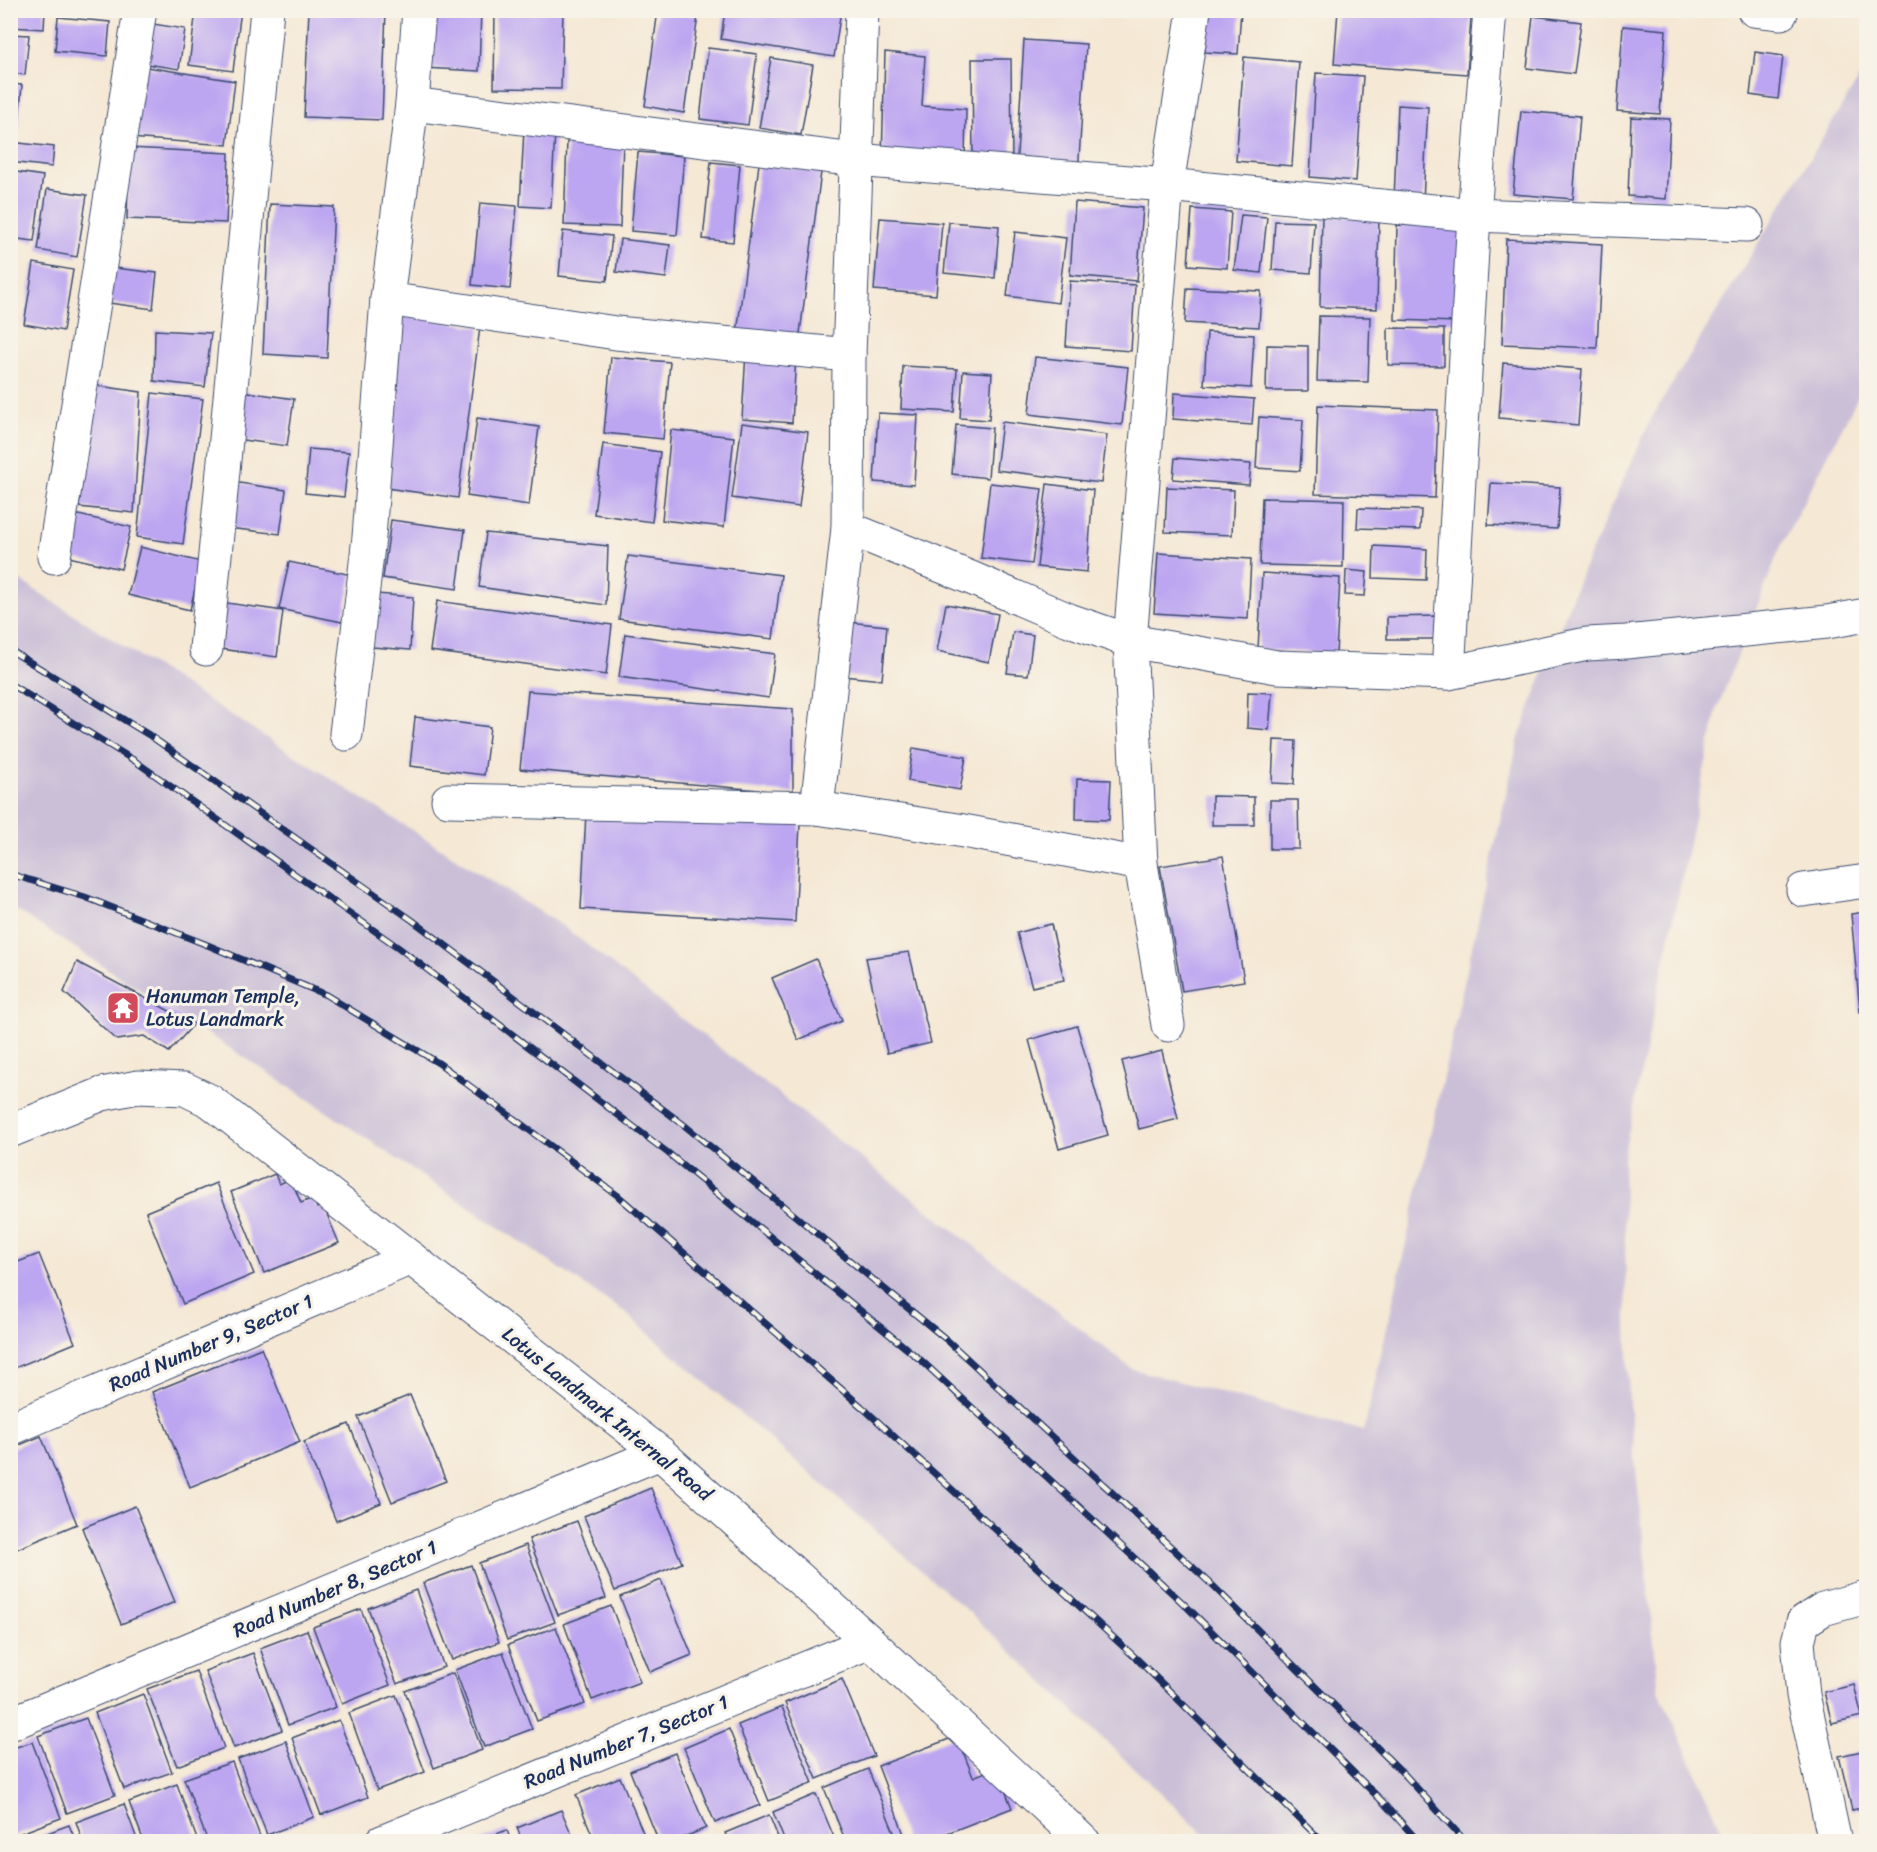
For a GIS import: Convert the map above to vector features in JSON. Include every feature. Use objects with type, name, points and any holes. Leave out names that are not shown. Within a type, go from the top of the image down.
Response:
[{"type":"street","points":[[54,557],[140,10]]},
{"type":"street","points":[[206,649],[267,10]]},
{"type":"street","points":[[346,734],[369,537],[387,299],[412,104],[419,10]]},
{"type":"street","points":[[817,808],[848,528],[849,355],[862,10]]},
{"type":"street","points":[[1168,1025],[1141,864],[1130,641],[1167,184],[1194,10]]},
{"type":"street","points":[[1448,672],[1474,215],[1490,10]]},
{"type":"street","points":[[412,104],[855,160],[1167,184],[1474,215],[1747,225]]},
{"type":"street","points":[[387,299],[616,333],[849,355]]},
{"type":"street","points":[[848,528],[1069,620],[1130,641],[1277,667],[1448,672],[1587,644],[1827,622],[1866,615]]},
{"type":"street","points":[[448,800],[817,808],[958,830],[1141,864]]},
{"type":"street","points":[[1803,890],[1866,881]]},
{"type":"street","name":"Lotus Landmark Internal Road","points":[[10,1131],[102,1094],[138,1087],[185,1089],[210,1101],[660,1453],[870,1642],[1084,1842]]},
{"type":"street","name":"Road Number 9, Sector 1","points":[[10,1429],[411,1258]]},
{"type":"street","name":"Road Number 8, Sector 1","points":[[10,1724],[660,1453]]},
{"type":"street","points":[[1835,1842],[1803,1695],[1798,1642],[1803,1622],[1823,1609],[1866,1597]]},
{"type":"street","name":"Road Number 7, Sector 1","points":[[382,1842],[870,1642]]},
{"type":"shaded area","points":[[1866,67],[1866,381],[1780,548],[1717,709],[1623,1159],[1629,1403],[1659,1691],[1727,1841],[1211,1841],[969,1612],[623,1311],[293,1089],[18,911],[11,909],[10,574],[564,927],[1132,1369],[1364,1431],[1519,737],[1580,576],[1652,417]]},
{"type":"building","points":[[10,10],[45,10],[44,29],[10,27]]},
{"type":"building","points":[[196,10],[241,10],[233,71],[189,65]]},
{"type":"building","points":[[309,10],[386,10],[382,120],[304,117]]},
{"type":"building","points":[[425,10],[481,10],[479,71],[423,68]]},
{"type":"building","points":[[495,10],[563,10],[561,89],[494,88]]},
{"type":"building","points":[[658,10],[698,16],[684,113],[645,106]]},
{"type":"building","points":[[725,10],[841,10],[834,57],[721,39]]},
{"type":"building","points":[[1208,10],[1241,10],[1238,54],[1205,52]]},
{"type":"building","points":[[1338,10],[1369,10],[1471,18],[1467,74],[1334,64]]},
{"type":"building","points":[[1533,16],[1581,22],[1574,74],[1527,68]]},
{"type":"building","points":[[58,17],[110,22],[107,56],[55,51]]},
{"type":"building","points":[[147,23],[185,29],[179,69],[140,63]]},
{"type":"building","points":[[1623,26],[1666,30],[1660,114],[1617,111]]},
{"type":"building","points":[[10,34],[29,35],[25,75],[10,73]]},
{"type":"building","points":[[1024,40],[1086,44],[1078,176],[1016,172]]},
{"type":"building","points":[[708,48],[757,54],[748,125],[700,119]]},
{"type":"building","points":[[885,52],[925,56],[922,106],[966,109],[965,159],[882,158]]},
{"type":"building","points":[[1755,52],[1783,56],[1778,99],[1750,95]]},
{"type":"building","points":[[1244,57],[1299,62],[1292,166],[1236,161]]},
{"type":"building","points":[[771,58],[813,65],[801,135],[759,128]]},
{"type":"building","points":[[972,59],[1011,59],[1012,161],[973,163]]},
{"type":"building","points":[[140,66],[235,81],[227,145],[129,138]]},
{"type":"building","points":[[1316,73],[1363,76],[1356,181],[1310,177]]},
{"type":"building","points":[[10,84],[22,85],[18,134],[10,133]]},
{"type":"building","points":[[1398,105],[1428,107],[1423,201],[1394,199]]},
{"type":"building","points":[[1521,111],[1580,116],[1573,199],[1513,194]]},
{"type":"building","points":[[1631,117],[1670,119],[1666,199],[1628,196]]},
{"type":"building","points":[[524,129],[555,131],[551,208],[520,206]]},
{"type":"building","points":[[567,140],[623,141],[620,227],[564,225]]},
{"type":"building","points":[[10,142],[54,147],[52,167],[10,162]]},
{"type":"building","points":[[129,148],[229,153],[226,223],[127,219]]},
{"type":"building","points":[[638,152],[684,156],[677,235],[631,231]]},
{"type":"building","points":[[711,162],[740,165],[733,242],[703,239]]},
{"type":"building","points":[[759,164],[821,172],[799,341],[737,333]]},
{"type":"building","points":[[10,171],[43,176],[34,241],[10,238]]},
{"type":"building","points":[[47,189],[87,195],[77,257],[38,250]]},
{"type":"building","points":[[1075,202],[1143,208],[1137,281],[1070,275]]},
{"type":"building","points":[[480,203],[517,206],[510,289],[472,285]]},
{"type":"building","points":[[270,204],[334,207],[327,358],[263,354]]},
{"type":"building","points":[[1192,209],[1231,212],[1227,268],[1188,265]]},
{"type":"building","points":[[1241,215],[1267,217],[1261,273],[1234,270]]},
{"type":"building","points":[[1322,216],[1379,218],[1377,309],[1320,307]]},
{"type":"building","points":[[880,218],[942,223],[936,295],[874,290]]},
{"type":"building","points":[[1275,221],[1314,222],[1311,273],[1272,270]]},
{"type":"building","points":[[949,222],[999,226],[995,278],[944,273]]},
{"type":"building","points":[[1397,225],[1461,227],[1458,322],[1395,320]]},
{"type":"building","points":[[563,231],[612,236],[607,281],[559,276]]},
{"type":"building","points":[[1015,232],[1066,238],[1058,303],[1007,296]]},
{"type":"building","points":[[620,239],[670,245],[666,278],[616,272]]},
{"type":"building","points":[[1506,239],[1602,244],[1597,348],[1502,344]]},
{"type":"building","points":[[34,263],[73,270],[63,331],[24,324]]},
{"type":"building","points":[[106,267],[157,273],[153,309],[102,302]]},
{"type":"building","points":[[1070,281],[1135,285],[1131,351],[1066,346]]},
{"type":"building","points":[[1187,288],[1261,291],[1259,327],[1185,323]]},
{"type":"building","points":[[402,316],[480,327],[458,498],[379,487]]},
{"type":"building","points":[[1319,316],[1370,317],[1368,382],[1317,381]]},
{"type":"building","points":[[1388,328],[1444,329],[1444,366],[1388,365]]},
{"type":"building","points":[[155,330],[211,333],[205,387],[154,381]]},
{"type":"building","points":[[1207,332],[1254,335],[1251,388],[1204,385]]},
{"type":"building","points":[[1267,345],[1308,346],[1308,391],[1266,391]]},
{"type":"building","points":[[746,352],[796,356],[792,423],[742,419]]},
{"type":"building","points":[[611,357],[670,362],[663,439],[604,433]]},
{"type":"building","points":[[1035,357],[1128,367],[1122,425],[1029,414]]},
{"type":"building","points":[[1503,363],[1582,369],[1578,425],[1499,418]]},
{"type":"building","points":[[903,366],[957,369],[954,412],[901,409]]},
{"type":"building","points":[[963,371],[992,373],[989,420],[960,418]]},
{"type":"building","points":[[92,385],[141,392],[134,513],[79,507]]},
{"type":"building","points":[[234,390],[294,399],[287,446],[228,438]]},
{"type":"building","points":[[152,393],[203,399],[183,544],[137,537]]},
{"type":"building","points":[[1174,393],[1254,399],[1252,425],[1173,419]]},
{"type":"building","points":[[1318,405],[1438,410],[1435,498],[1315,494]]},
{"type":"building","points":[[878,413],[918,415],[914,485],[874,482]]},
{"type":"building","points":[[1259,417],[1303,420],[1300,471],[1256,468]]},
{"type":"building","points":[[477,418],[539,427],[529,505],[467,496]]},
{"type":"building","points":[[1002,422],[1107,435],[1101,483],[996,470]]},
{"type":"building","points":[[742,423],[808,432],[799,507],[732,498]]},
{"type":"building","points":[[956,425],[992,428],[988,478],[952,474]]},
{"type":"building","points":[[671,430],[734,437],[724,527],[662,520]]},
{"type":"building","points":[[603,444],[660,452],[652,522],[594,514]]},
{"type":"building","points":[[309,449],[349,452],[344,497],[305,493]]},
{"type":"building","points":[[1175,458],[1251,464],[1249,485],[1173,479]]},
{"type":"building","points":[[226,481],[286,490],[280,534],[219,527]]},
{"type":"building","points":[[990,483],[1042,489],[1032,564],[981,558]]},
{"type":"building","points":[[1491,483],[1560,487],[1557,529],[1488,525]]},
{"type":"building","points":[[1047,484],[1093,490],[1087,572],[1037,567]]},
{"type":"building","points":[[1167,487],[1234,490],[1232,535],[1165,532]]},
{"type":"building","points":[[1262,498],[1344,500],[1343,567],[1260,565]]},
{"type":"building","points":[[1358,508],[1421,510],[1420,530],[1357,528]]},
{"type":"building","points":[[70,513],[131,527],[121,569],[60,555]]},
{"type":"building","points":[[391,520],[465,530],[457,589],[383,578]]},
{"type":"building","points":[[486,533],[608,546],[606,605],[479,587]]},
{"type":"building","points":[[1374,546],[1427,549],[1426,580],[1373,578]]},
{"type":"building","points":[[140,547],[201,562],[190,610],[128,595]]},
{"type":"building","points":[[1158,553],[1251,559],[1248,619],[1154,613]]},
{"type":"building","points":[[628,556],[781,575],[773,639],[619,619]]},
{"type":"building","points":[[289,562],[352,575],[342,622],[279,609]]},
{"type":"building","points":[[1346,570],[1367,572],[1365,596],[1345,595]]},
{"type":"building","points":[[1262,573],[1340,578],[1336,654],[1258,649]]},
{"type":"building","points":[[376,594],[413,597],[410,650],[372,647]]},
{"type":"building","points":[[437,601],[612,625],[606,675],[430,651]]},
{"type":"building","points":[[220,602],[283,611],[277,657],[214,648]]},
{"type":"building","points":[[946,604],[998,614],[989,662],[937,651]]},
{"type":"building","points":[[1440,616],[1440,639],[1387,639],[1387,617]]},
{"type":"building","points":[[848,622],[887,626],[882,680],[843,676]]},
{"type":"building","points":[[1013,632],[1033,635],[1028,675],[1007,673]]},
{"type":"building","points":[[625,634],[775,654],[769,698],[619,677]]},
{"type":"building","points":[[528,691],[793,709],[793,793],[520,769]]},
{"type":"building","points":[[1248,692],[1272,693],[1269,730],[1247,728]]},
{"type":"building","points":[[415,717],[490,727],[484,775],[410,766]]},
{"type":"building","points":[[1274,740],[1296,741],[1294,784],[1272,783]]},
{"type":"building","points":[[913,748],[966,757],[960,790],[908,781]]},
{"type":"building","points":[[1077,779],[1111,780],[1109,820],[1076,819]]},
{"type":"building","points":[[1212,796],[1254,797],[1254,825],[1212,825]]},
{"type":"building","points":[[1270,800],[1298,800],[1299,849],[1270,849]]},
{"type":"building","points":[[586,813],[800,824],[795,922],[581,909]]},
{"type":"building","points":[[1223,856],[1244,981],[1182,991],[1160,866]]},
{"type":"building","points":[[1866,912],[1866,1012],[1860,1012],[1851,914]]},
{"type":"building","points":[[1051,924],[1064,980],[1032,987],[1017,933]]},
{"type":"building","points":[[909,952],[931,1043],[887,1053],[866,958]]},
{"type":"building","points":[[816,959],[842,1021],[798,1040],[772,978]]},
{"type":"building","name":"Hanuman Temple, Lotus Landmark","points":[[77,962],[194,1024],[169,1052],[144,1036],[117,1040],[64,992]]},
{"type":"building","points":[[1077,1026],[1108,1135],[1059,1149],[1029,1040]]},
{"type":"building","points":[[1162,1051],[1178,1119],[1139,1129],[1122,1061]]},
{"type":"building","points":[[275,1174],[279,1184],[291,1179],[301,1203],[313,1198],[317,1208],[323,1205],[339,1243],[264,1273],[231,1192]]},
{"type":"building","points":[[216,1183],[254,1274],[183,1304],[146,1212]]},
{"type":"building","points":[[39,1254],[75,1343],[10,1370],[10,1265]]},
{"type":"building","points":[[261,1348],[300,1442],[190,1487],[152,1392]]},
{"type":"building","points":[[410,1395],[446,1481],[392,1502],[358,1417]]},
{"type":"building","points":[[349,1424],[381,1503],[336,1521],[304,1442]]},
{"type":"building","points":[[41,1436],[77,1524],[17,1549],[10,1534],[10,1449]]},
{"type":"building","points":[[651,1488],[682,1563],[615,1591],[584,1516]]},
{"type":"building","points":[[135,1506],[175,1602],[121,1624],[82,1528]]},
{"type":"building","points":[[577,1521],[606,1598],[558,1615],[529,1539]]},
{"type":"building","points":[[526,1545],[555,1622],[507,1640],[479,1563]]},
{"type":"building","points":[[471,1565],[499,1642],[452,1660],[423,1583]]},
{"type":"building","points":[[661,1580],[692,1655],[650,1672],[620,1597]]},
{"type":"building","points":[[416,1590],[444,1667],[397,1684],[368,1608]]},
{"type":"building","points":[[611,1606],[640,1682],[592,1700],[564,1624]]},
{"type":"building","points":[[361,1609],[390,1685],[342,1704],[313,1627]]},
{"type":"building","points":[[556,1627],[585,1704],[537,1721],[508,1645]]},
{"type":"building","points":[[307,1630],[336,1707],[288,1725],[260,1648]]},
{"type":"building","points":[[503,1652],[532,1729],[484,1747],[455,1670]]},
{"type":"building","points":[[253,1653],[282,1730],[234,1748],[205,1671]]},
{"type":"building","points":[[196,1671],[224,1748],[177,1766],[147,1689]]},
{"type":"building","points":[[453,1673],[482,1750],[434,1768],[405,1691]]},
{"type":"building","points":[[842,1679],[874,1756],[817,1779],[785,1703]]},
{"type":"building","points":[[1854,1685],[1862,1716],[1832,1723],[1824,1692]]},
{"type":"building","points":[[143,1694],[172,1772],[124,1789],[95,1713]]},
{"type":"building","points":[[396,1695],[425,1772],[377,1790],[349,1713]]},
{"type":"building","points":[[782,1707],[813,1783],[769,1801],[738,1725]]},
{"type":"building","points":[[86,1718],[115,1795],[67,1813],[38,1736]]},
{"type":"building","points":[[339,1720],[368,1797],[321,1815],[292,1738]]},
{"type":"building","points":[[729,1729],[760,1805],[715,1823],[684,1748]]},
{"type":"building","points":[[957,1736],[973,1777],[996,1768],[1012,1808],[924,1842],[907,1842],[878,1766]]},
{"type":"building","points":[[286,1741],[314,1817],[267,1835],[238,1759]]},
{"type":"building","points":[[32,1742],[61,1818],[13,1836],[10,1830],[10,1749]]},
{"type":"building","points":[[1866,1750],[1866,1807],[1852,1810],[1839,1756]]},
{"type":"building","points":[[675,1753],[706,1828],[673,1842],[659,1842],[630,1771]]},
{"type":"building","points":[[232,1762],[261,1839],[254,1842],[208,1842],[184,1779]]},
{"type":"building","points":[[868,1769],[898,1842],[846,1842],[824,1788]]},
{"type":"building","points":[[620,1777],[647,1842],[595,1842],[576,1795]]},
{"type":"building","points":[[177,1784],[198,1842],[144,1842],[129,1802]]},
{"type":"building","points":[[816,1794],[836,1842],[785,1842],[773,1812]]},
{"type":"building","points":[[124,1804],[138,1842],[83,1842],[76,1822]]},
{"type":"building","points":[[561,1810],[575,1842],[523,1842],[517,1828]]},
{"type":"building","points":[[769,1815],[780,1842],[729,1842],[725,1833]]},
{"type":"building","points":[[69,1825],[76,1842],[26,1842],[26,1841]]},
{"type":"building","points":[[507,1830],[511,1842],[478,1842],[478,1841]]},
{"type":"railway","points":[[10,650],[149,735],[412,920],[684,1125],[947,1340],[1210,1583],[1406,1776],[1466,1842]]},
{"type":"railway","points":[[10,684],[135,761],[399,948],[668,1153],[923,1362],[1185,1605],[1382,1801],[1419,1842]]},
{"type":"railway","points":[[10,874],[85,897],[326,995],[440,1064],[617,1195],[862,1407],[1138,1660],[1323,1842]]},
{"type":"place","name":"Hanuman Temple, Lotus Landmark","points":[[123,1008]]}]
